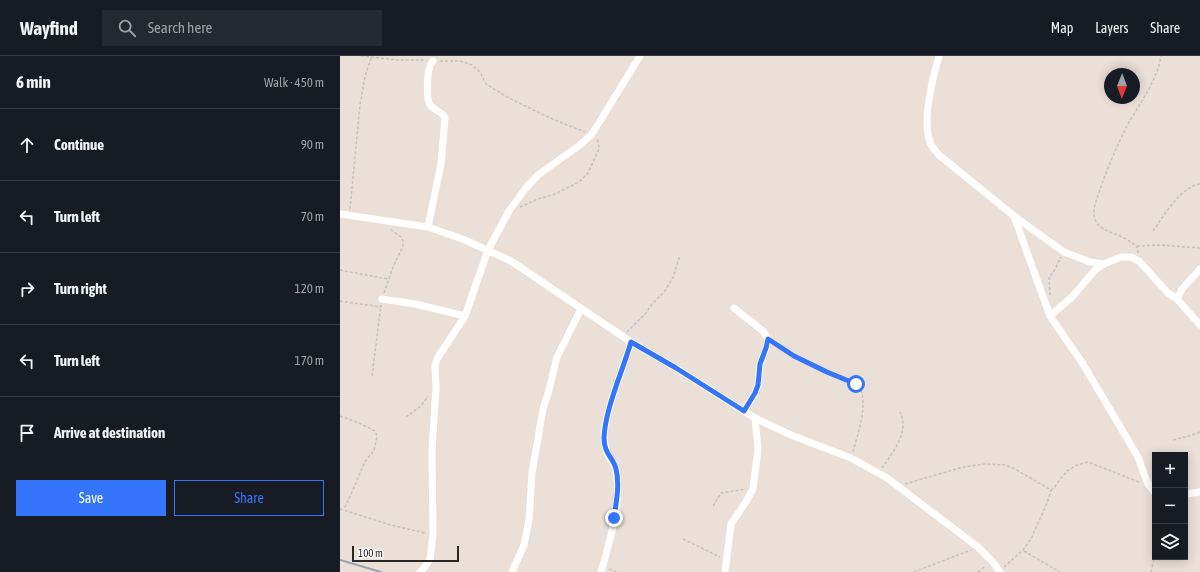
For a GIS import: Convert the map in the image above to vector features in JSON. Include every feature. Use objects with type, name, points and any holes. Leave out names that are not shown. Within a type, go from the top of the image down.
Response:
[{"type":"street","points":[[420,572],[430,559],[433,534],[432,449],[437,359],[465,316],[488,250],[509,211],[525,189],[538,175],[580,145],[592,134],[640,56]]},
{"type":"street","points":[[939,56],[932,86],[927,126],[930,143],[939,155],[1014,216],[1064,252],[1090,262],[1104,264]]},
{"type":"street","points":[[428,226],[440,170],[445,118],[443,113],[430,105],[428,100],[428,73],[429,67],[433,61]]},
{"type":"street","points":[[340,214],[428,226],[511,261],[631,342],[676,368],[754,418],[791,435],[851,458],[879,472],[900,486],[978,547],[1000,571]]},
{"type":"street","points":[[1014,216],[1050,316],[1083,364],[1138,457],[1152,490]]},
{"type":"street","points":[[1050,316],[1073,296],[1095,270],[1104,264],[1121,257],[1132,257],[1139,261],[1168,293],[1177,299],[1200,325]]},
{"type":"street","points":[[1177,299],[1182,289],[1200,269]]},
{"type":"street","points":[[382,299],[415,304],[465,316]]},
{"type":"street","points":[[734,308],[763,331],[768,339],[760,364],[758,385],[744,411]]},
{"type":"street","points":[[512,572],[524,545],[530,520],[532,473],[539,441],[542,417],[557,357],[581,309]]},
{"type":"street","points":[[601,572],[612,531],[617,494],[616,468],[607,452],[604,432],[610,407],[631,342]]},
{"type":"street","points":[[725,572],[731,524],[753,489],[758,449],[754,418]]},
{"type":"street","points":[[1188,494],[1200,492]]},
{"type":"path","points":[[361,56],[399,60],[460,61],[472,65],[480,72],[486,84],[509,98],[550,118],[592,134],[598,141],[599,149],[588,173],[579,182],[555,194],[538,198],[509,211]]},
{"type":"path","points":[[1161,56],[1150,87],[1126,128],[1120,142],[1094,208],[1093,215],[1099,226],[1109,232],[1127,239],[1137,246],[1160,245],[1200,248]]},
{"type":"path","points":[[350,215],[360,105],[371,57]]},
{"type":"path","points":[[1153,231],[1177,198],[1196,185],[1200,184]]},
{"type":"path","points":[[1137,246],[1139,261]]},
{"type":"path","points":[[623,336],[665,291],[673,277],[680,255]]},
{"type":"path","points":[[1050,298],[1049,277],[1053,273],[1061,256]]},
{"type":"path","points":[[340,270],[388,279]]},
{"type":"path","points":[[340,301],[381,307]]},
{"type":"path","points":[[768,339],[794,356],[827,372],[850,380],[860,387],[863,402],[862,416],[851,458]]},
{"type":"path","points":[[406,416],[420,406],[436,382]]},
{"type":"path","points":[[879,472],[893,452],[903,432],[904,422],[900,412]]},
{"type":"path","points":[[340,416],[375,430],[377,436],[374,451],[366,460],[344,510]]},
{"type":"path","points":[[1173,440],[1200,432]]},
{"type":"path","points":[[1000,571],[1023,550],[1031,539],[1048,503],[1051,490],[1055,488],[1067,471],[1077,465],[1088,462],[1094,466],[1135,479],[1150,487]]},
{"type":"path","points":[[900,486],[963,467],[985,464],[1005,465],[1013,468],[1051,490]]},
{"type":"path","points":[[713,506],[721,493],[753,489]]},
{"type":"path","points":[[340,508],[391,525],[433,534]]},
{"type":"path","points":[[683,539],[727,560]]},
{"type":"path","points":[[914,572],[978,547]]},
{"type":"path","points":[[1023,550],[1060,572]]},
{"type":"path","points":[[1151,572],[1154,560]]},
{"type":"path","points":[[978,572],[993,562]]},
{"type":"railway","points":[[340,560],[381,572]]},
{"type":"route","points":[[614,518],[617,494],[616,468],[607,452],[604,432],[618,380],[631,342],[676,368],[744,411],[758,385],[759,368],[768,339],[794,356],[856,384]]}]
